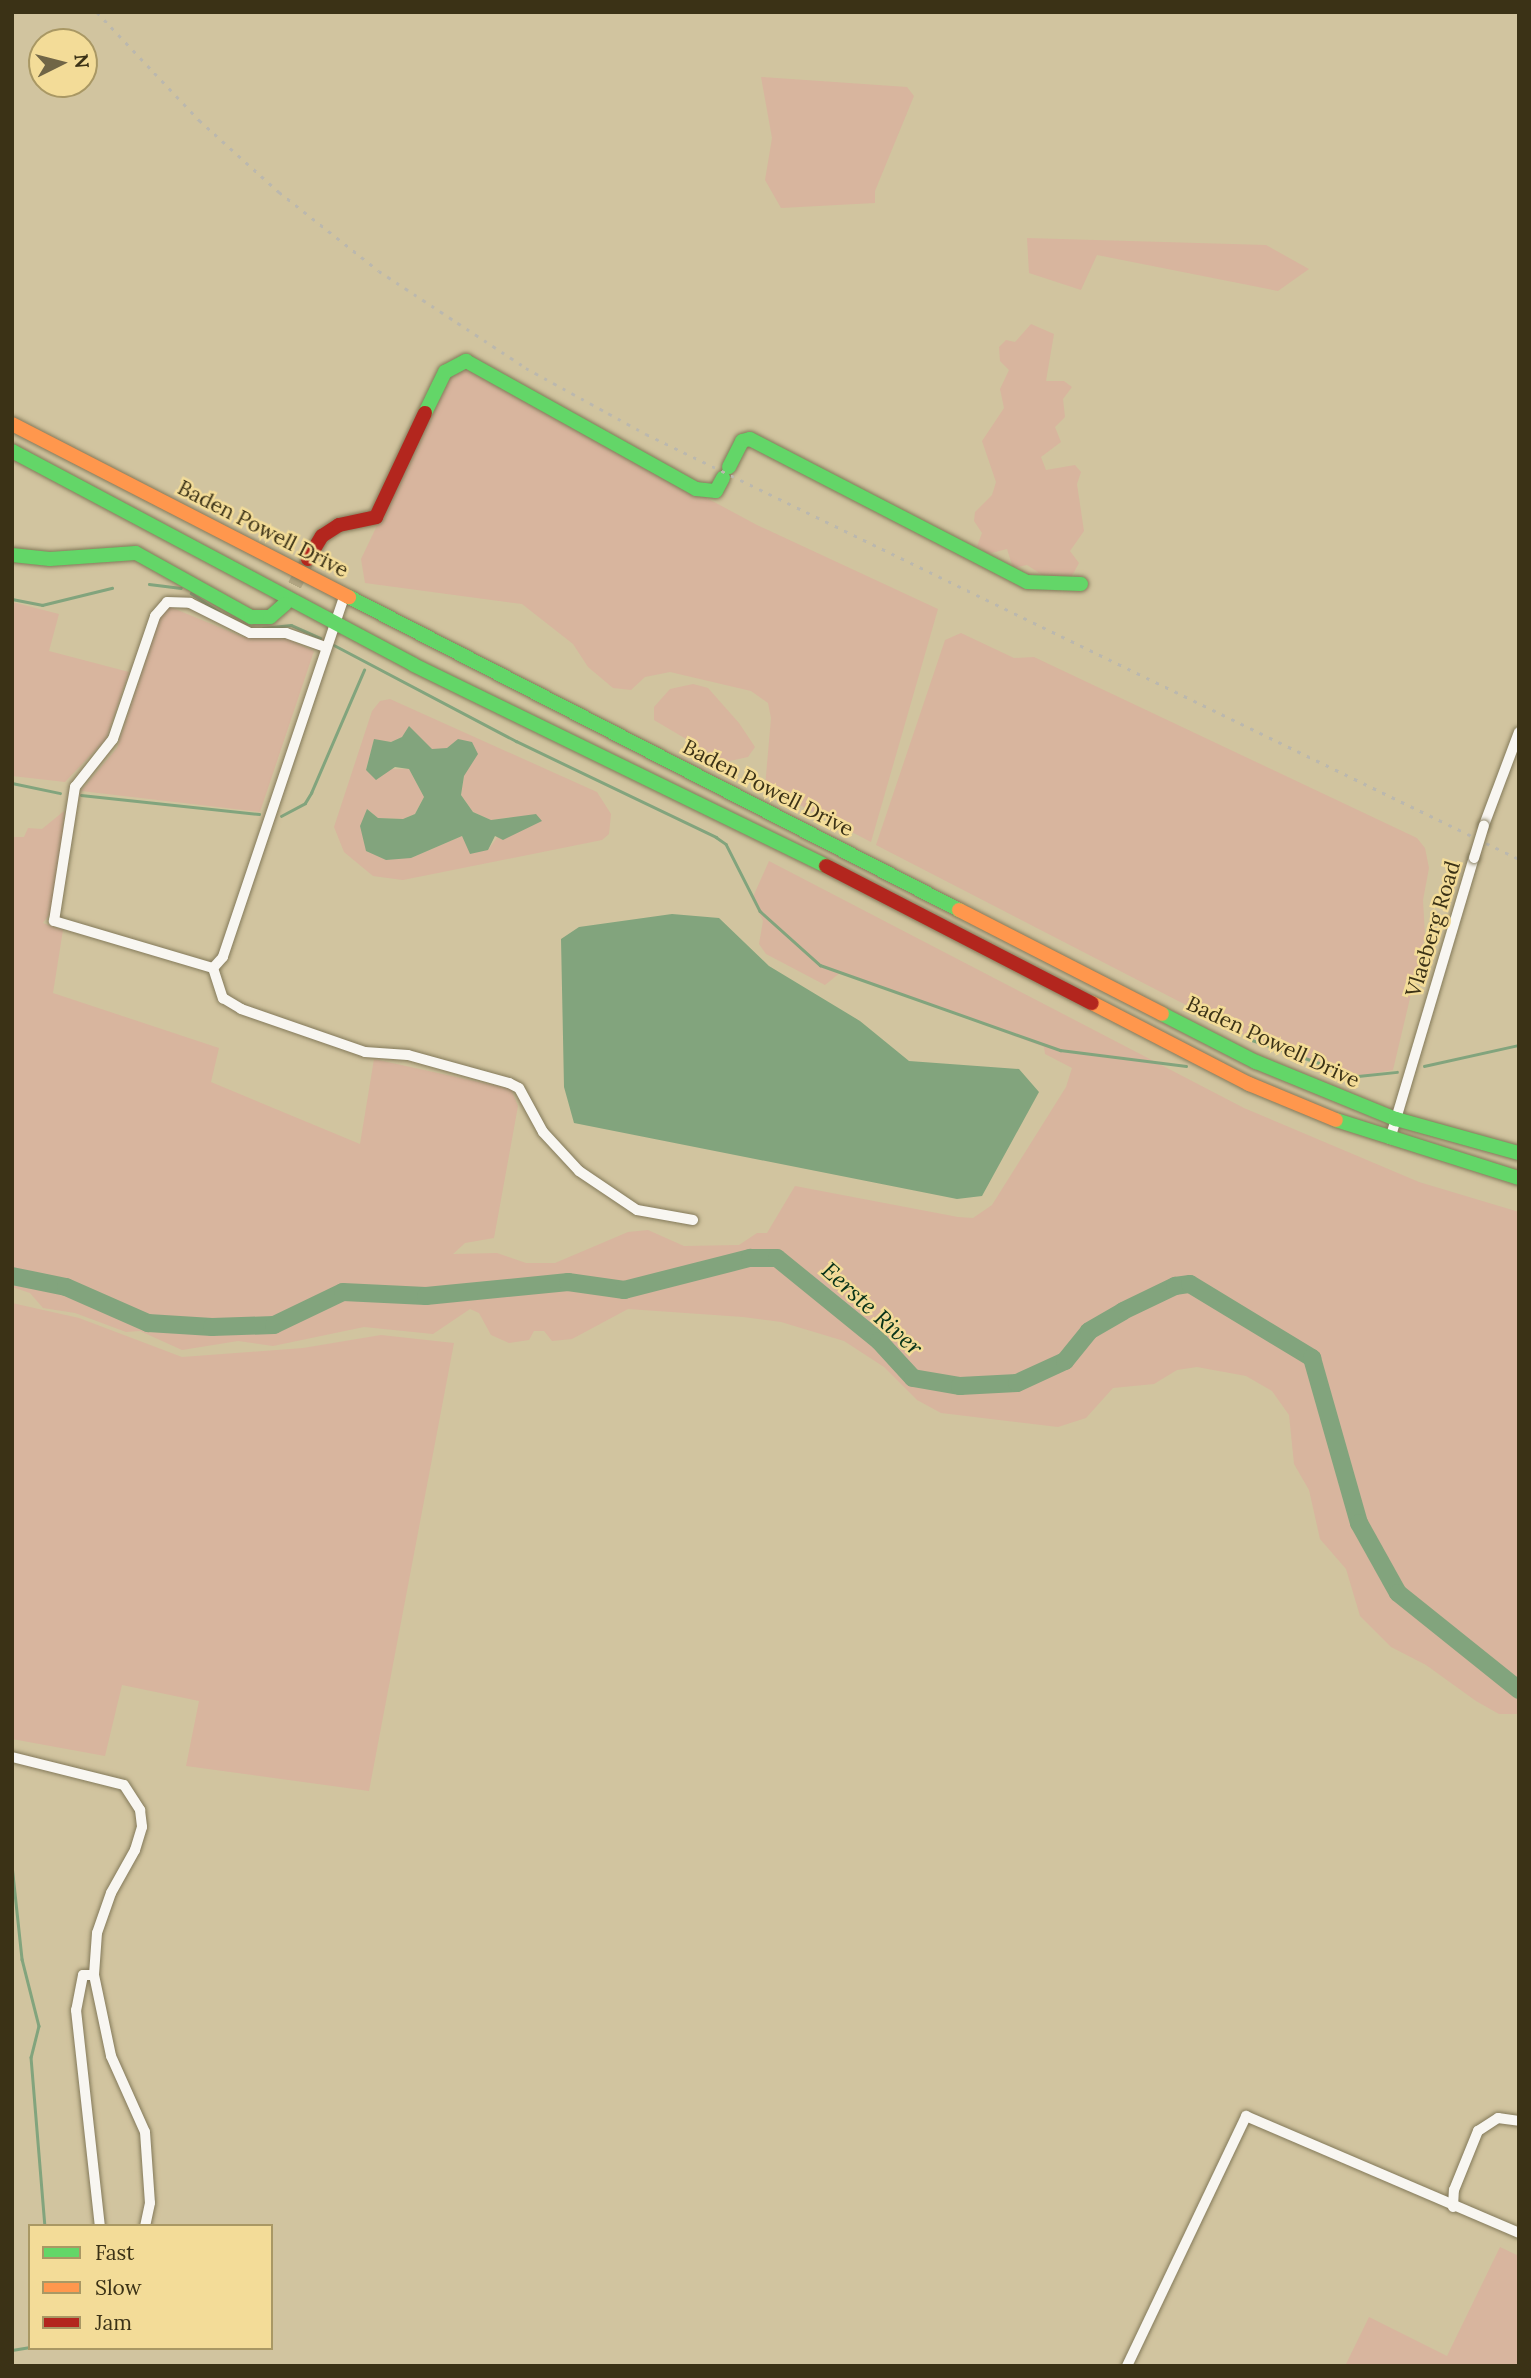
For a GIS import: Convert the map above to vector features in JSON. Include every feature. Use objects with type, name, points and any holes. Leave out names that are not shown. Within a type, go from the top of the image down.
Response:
[{"type":"main road","points":[[307,559],[322,536],[339,525],[376,517],[445,372],[453,364],[466,361],[696,489],[716,491],[742,441],[750,439],[1027,582],[1081,584]]},
{"type":"main road","name":"Baden Powell Drive","points":[[12,424],[1244,1056],[1396,1119],[1519,1153]]},
{"type":"main road","name":"Baden Powell Drive","points":[[12,451],[336,620],[414,665],[722,812],[1249,1084],[1390,1139],[1519,1178]]},
{"type":"main road","points":[[12,555],[61,558],[136,553],[251,617],[271,617],[285,604]]},
{"type":"street","points":[[195,587],[176,600],[167,602],[155,616],[113,739],[75,787],[54,917],[58,925],[213,968]]},
{"type":"street","points":[[213,968],[223,957],[345,594]]},
{"type":"street","points":[[176,600],[243,631],[286,633],[326,647]]},
{"type":"street","name":"Vlaeberg Road","points":[[1390,1139],[1484,825],[1519,732]]},
{"type":"street","points":[[213,968],[223,998],[241,1009],[365,1052],[408,1055],[519,1088],[543,1132],[579,1171],[637,1210],[693,1220]]},
{"type":"street","points":[[12,1756],[124,1785],[140,1810],[142,1827],[135,1850],[111,1893],[97,1933],[94,1975],[111,2056],[145,2132],[150,2203],[145,2224]]},
{"type":"street","points":[[94,1975],[83,1975],[76,2010],[100,2224]]},
{"type":"street","points":[[1127,2366],[1246,2116],[1453,2207],[1519,2233]]},
{"type":"street","points":[[1453,2207],[1454,2190],[1478,2131],[1498,2118],[1519,2121]]},
{"type":"shaded area","points":[[761,77],[907,87],[914,96],[875,191],[875,203],[781,208],[765,180],[772,138]]},
{"type":"shaded area","points":[[1027,238],[1266,245],[1309,269],[1278,291],[1097,255],[1081,290],[1029,273]]},
{"type":"shaded area","points":[[1031,324],[1054,334],[1046,381],[1064,381],[1072,387],[1063,399],[1065,417],[1055,427],[1061,442],[1041,457],[1046,470],[1075,465],[1081,472],[1077,484],[1084,531],[1070,551],[1079,563],[1072,576],[1063,579],[1044,576],[1027,565],[1013,568],[1007,549],[988,554],[977,546],[982,533],[974,521],[975,512],[992,495],[996,482],[982,441],[1004,408],[1000,389],[1009,370],[1000,361],[999,347],[1006,340],[1015,342]]},
{"type":"shaded area","points":[[459,365],[757,525],[938,609],[871,842],[765,787],[771,718],[768,703],[751,691],[670,672],[645,677],[631,690],[613,688],[588,667],[573,644],[522,604],[365,583],[361,559],[451,371]]},
{"type":"shaded area","points":[[12,602],[59,614],[49,651],[129,672],[106,739],[65,782],[12,776]]},
{"type":"shaded area","points":[[168,606],[243,637],[287,639],[314,651],[260,812],[81,791],[117,748],[161,614]]},
{"type":"shaded area","points":[[961,633],[1014,658],[1034,657],[1417,838],[1425,848],[1429,868],[1423,900],[1425,935],[1393,1070],[1359,1076],[1246,1036],[876,845],[945,640]]},
{"type":"shaded area","points":[[693,684],[708,688],[739,723],[755,747],[748,757],[725,762],[654,720],[654,707],[670,689]]},
{"type":"shaded area","points":[[390,699],[597,792],[611,814],[609,834],[602,840],[403,880],[373,876],[344,852],[334,827],[372,711],[380,701]],"holes":[[[402,737],[432,749],[447,749],[464,776],[461,795],[473,812],[491,820],[512,817],[488,850],[462,836],[411,858],[367,809],[378,818],[403,819],[415,814],[424,797],[409,769],[366,769],[374,740],[391,742]]]},
{"type":"shaded area","points":[[409,726],[432,749],[447,748],[458,739],[472,742],[478,754],[464,776],[461,795],[473,812],[491,820],[536,814],[542,821],[503,840],[495,836],[488,850],[470,854],[462,836],[411,858],[386,860],[366,851],[360,826],[367,809],[378,818],[403,819],[415,814],[424,797],[409,769],[395,767],[376,780],[366,770],[374,739],[391,742],[402,737]]},
{"type":"shaded area","points":[[64,811],[62,852],[51,912],[43,923],[63,930],[53,993],[219,1048],[211,1082],[360,1144],[374,1059],[511,1089],[518,1106],[494,1238],[465,1243],[453,1254],[497,1253],[526,1263],[555,1263],[628,1232],[648,1230],[684,1246],[739,1245],[757,1233],[767,1233],[795,1186],[958,1217],[973,1218],[992,1205],[1066,1087],[1072,1068],[1045,1054],[1044,1047],[841,972],[825,985],[766,954],[759,944],[763,921],[752,899],[769,861],[1244,1108],[1419,1182],[1519,1212],[1519,1714],[1499,1714],[1476,1701],[1426,1665],[1391,1647],[1360,1616],[1346,1569],[1320,1539],[1309,1490],[1294,1464],[1289,1415],[1272,1391],[1246,1376],[1197,1367],[1177,1370],[1154,1384],[1113,1388],[1086,1418],[1058,1427],[941,1413],[917,1400],[884,1367],[844,1341],[781,1322],[743,1317],[628,1309],[572,1339],[552,1341],[544,1331],[534,1331],[529,1340],[509,1343],[491,1335],[479,1313],[470,1309],[433,1334],[364,1327],[273,1346],[238,1341],[182,1350],[140,1331],[126,1332],[75,1313],[43,1308],[30,1293],[12,1287],[12,837],[24,837],[28,828],[42,829]]},
{"type":"shaded area","points":[[672,914],[719,918],[769,966],[860,1021],[909,1061],[1019,1069],[1039,1092],[982,1196],[957,1199],[574,1123],[564,1087],[561,939],[579,927]]},
{"type":"shaded area","points":[[12,1303],[79,1318],[182,1357],[303,1348],[381,1335],[454,1343],[369,1791],[186,1766],[199,1701],[122,1685],[105,1756],[12,1739]]},
{"type":"shaded area","points":[[1500,2247],[1519,2256],[1519,2366],[1345,2366],[1369,2317],[1447,2356]]},
{"type":"waterway","points":[[149,584],[181,588]]},
{"type":"waterway","points":[[12,599],[42,605],[112,588]]},
{"type":"waterway","points":[[191,593],[219,612]]},
{"type":"waterway","points":[[263,628],[291,625],[320,638]]},
{"type":"waterway","points":[[334,645],[516,741],[716,837],[726,844],[760,911],[820,965],[1060,1050],[1186,1066]]},
{"type":"waterway","points":[[281,816],[305,803],[311,793],[364,670]]},
{"type":"waterway","points":[[12,783],[60,793]]},
{"type":"waterway","points":[[81,795],[259,814]]},
{"type":"waterway","points":[[1252,1040],[1358,1076],[1397,1072]]},
{"type":"waterway","points":[[1424,1066],[1519,1045]]},
{"type":"waterway","name":"Eerste River","points":[[12,1276],[66,1287],[148,1323],[212,1327],[274,1325],[343,1292],[426,1296],[568,1282],[624,1290],[750,1258],[777,1258],[879,1341],[913,1378],[960,1386],[1017,1383],[1065,1361],[1089,1331],[1123,1311],[1175,1286],[1190,1284],[1312,1358],[1359,1523],[1398,1593],[1519,1690]]},
{"type":"waterway","name":"Eerste River","points":[[1516,1689],[1519,1686]]},
{"type":"waterway","points":[[12,1865],[22,1959],[39,2026],[31,2057],[45,2224]]},
{"type":"waterway","points":[[12,2350],[28,2347]]},
{"type":"tunnel","points":[[285,604],[308,559]]},
{"type":"railway","points":[[97,12],[199,120],[279,192],[379,271],[526,368],[646,434],[1519,859]]},
{"type":"traffic: fast","points":[[425,413],[445,372],[466,361],[696,489],[716,491],[723,478]]},
{"type":"traffic: fast","points":[[729,467],[742,441],[750,439],[1027,582],[1081,584]]},
{"type":"traffic: fast","points":[[12,451],[414,665],[826,866]]},
{"type":"traffic: fast","points":[[12,555],[50,559],[136,553],[251,617],[270,617],[285,604]]},
{"type":"traffic: fast","points":[[349,597],[959,910]]},
{"type":"traffic: fast","points":[[1162,1014],[1256,1062],[1396,1119],[1519,1153]]},
{"type":"traffic: fast","points":[[1336,1120],[1519,1178]]},
{"type":"traffic: slow","points":[[12,424],[349,597]]},
{"type":"traffic: slow","points":[[959,910],[1162,1014]]},
{"type":"traffic: slow","points":[[1092,1003],[1249,1084],[1336,1120]]},
{"type":"traffic: jam","points":[[308,559],[322,536],[339,525],[376,517],[425,413]]},
{"type":"traffic: jam","points":[[826,866],[1092,1003]]}]
